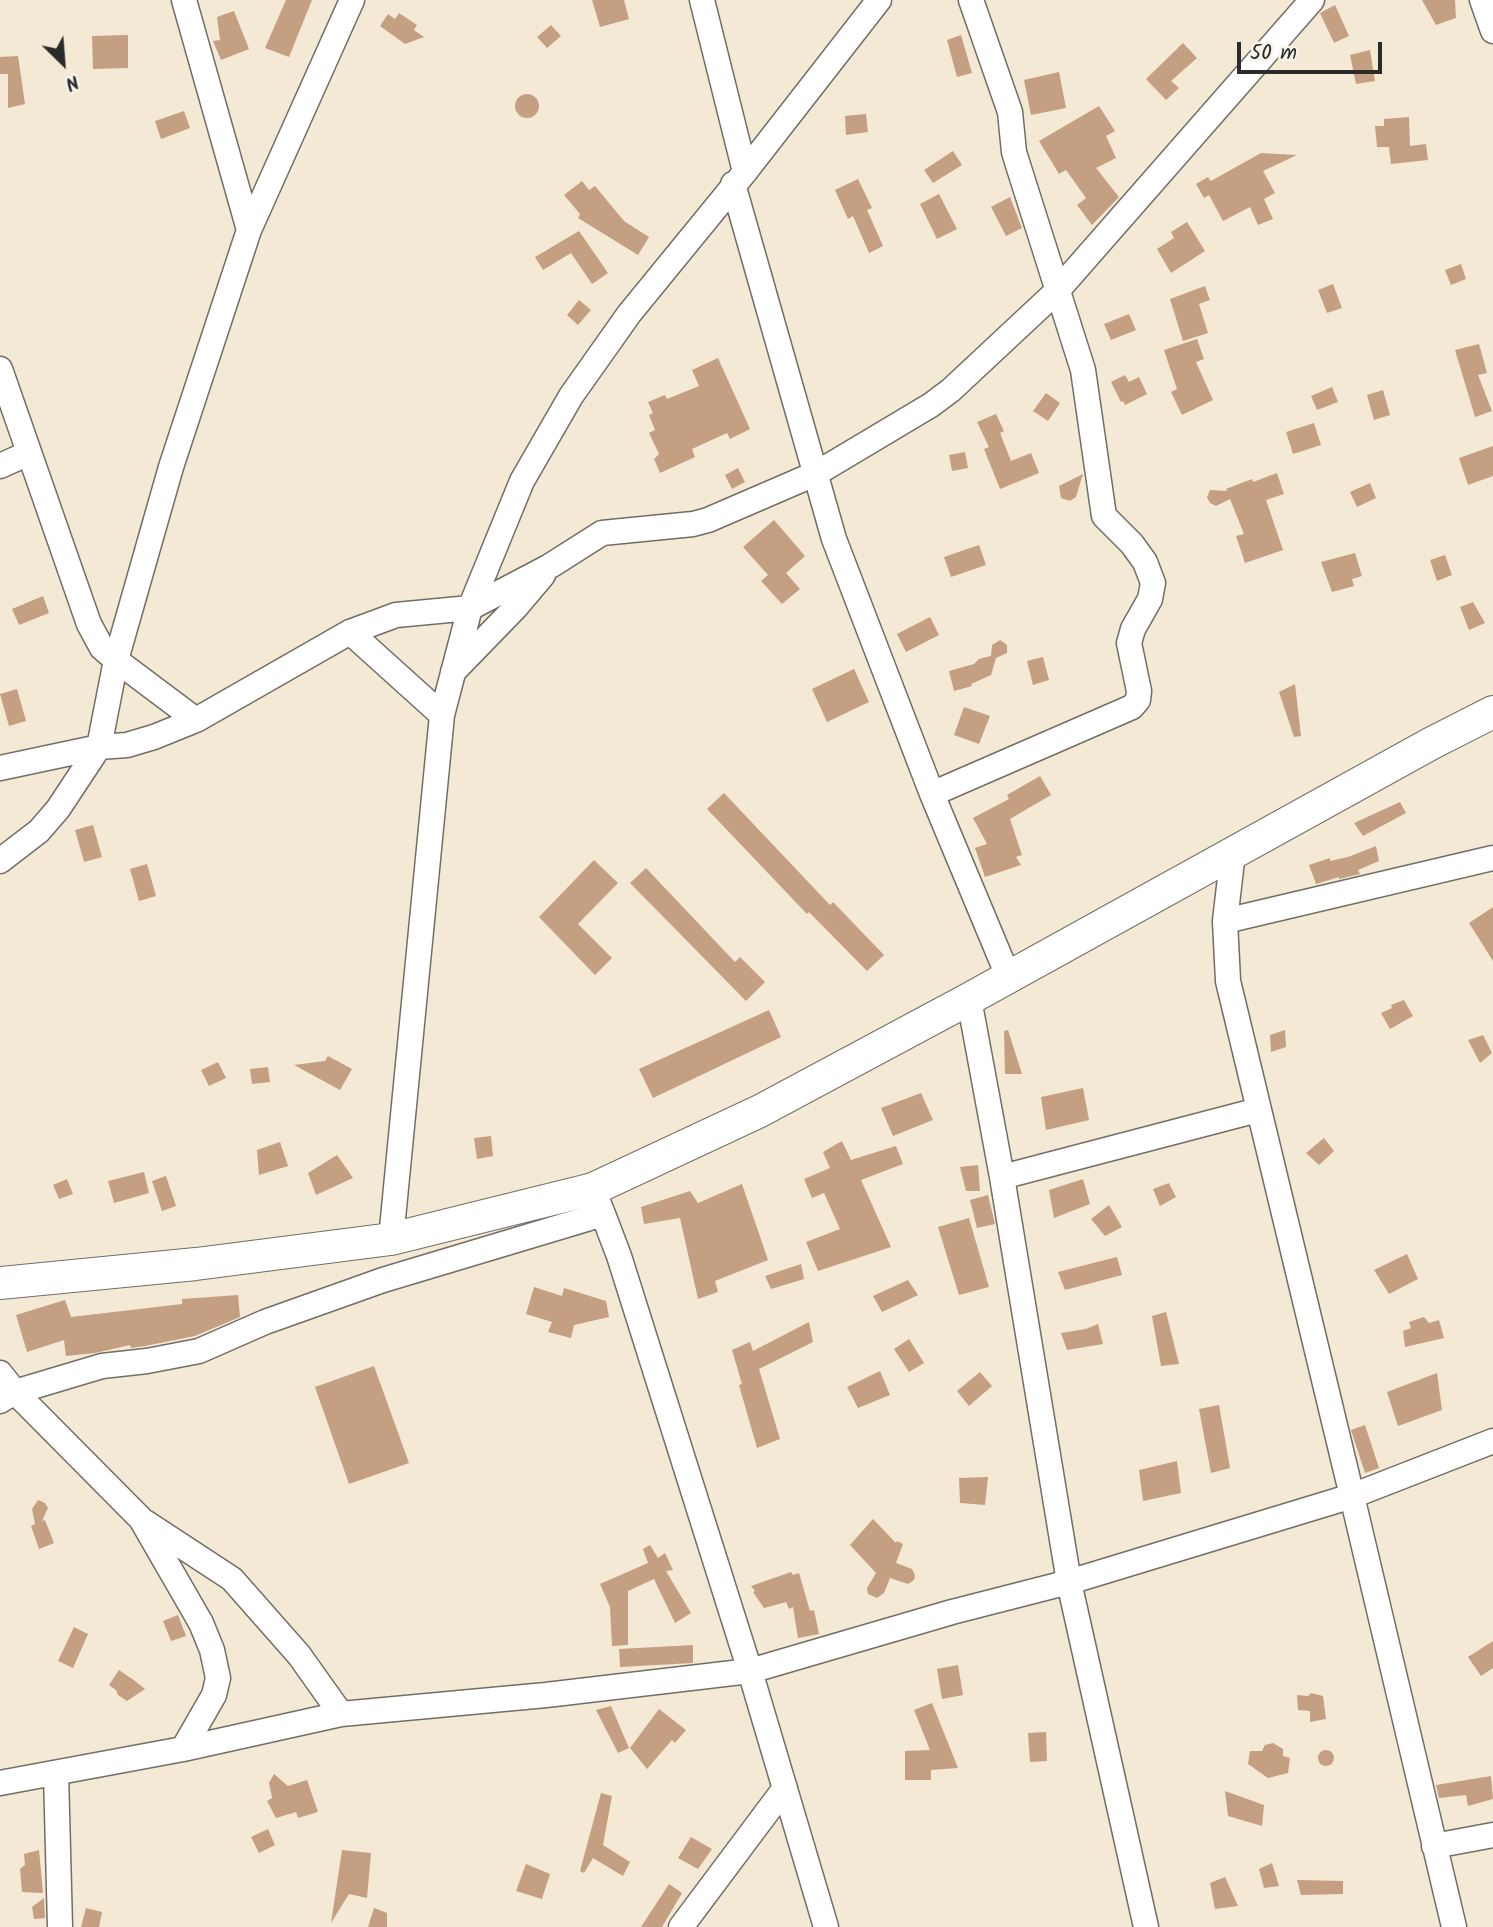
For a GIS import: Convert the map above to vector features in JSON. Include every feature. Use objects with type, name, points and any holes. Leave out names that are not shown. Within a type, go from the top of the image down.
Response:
[{"type":"main road","points":[[0,1283],[196,1264],[391,1239],[598,1202],[1432,743],[1493,712]]},
{"type":"street","points":[[184,0],[249,230]]},
{"type":"street","points":[[0,861],[39,831],[58,810],[99,747],[116,660],[172,467],[249,230],[352,0]]},
{"type":"street","points":[[702,0],[739,178],[834,539],[932,794],[1008,976]]},
{"type":"street","points":[[391,1239],[442,715],[470,608],[522,481],[571,396],[629,314],[879,0]]},
{"type":"street","points":[[932,794],[1132,707],[1138,700],[1139,691],[1129,643],[1133,629],[1150,599],[1153,583],[1145,562],[1132,544],[1104,516],[1083,370],[1014,152],[1010,112],[971,0]]},
{"type":"street","points":[[1482,0],[1493,31]]},
{"type":"street","points":[[0,768],[99,747],[127,745],[155,737],[196,720],[350,632],[396,615],[470,608],[550,566],[602,533],[708,520],[817,473],[931,405],[951,390],[1057,291],[1305,2]]},
{"type":"street","points":[[0,369],[89,624],[102,648],[196,720]]},
{"type":"street","points":[[0,466],[29,453]]},
{"type":"street","points":[[452,673],[516,607],[550,566]]},
{"type":"street","points":[[350,632],[442,715]]},
{"type":"street","points":[[1233,852],[1225,922],[1228,981],[1454,1927]]},
{"type":"street","points":[[1225,922],[1493,858]]},
{"type":"street","points":[[969,999],[1002,1177],[1069,1582],[1146,1927]]},
{"type":"street","points":[[1002,1177],[1258,1110]]},
{"type":"street","points":[[5,1389],[102,1366],[147,1361],[199,1350],[265,1322],[598,1202],[619,1256],[750,1671],[827,1927]]},
{"type":"street","points":[[5,1389],[141,1519],[232,1579],[299,1655],[341,1714]]},
{"type":"street","points":[[0,1783],[183,1749],[341,1714],[546,1695],[750,1671],[952,1612],[1069,1582],[1352,1496],[1493,1441]]},
{"type":"street","points":[[141,1519],[201,1623],[212,1650],[218,1678],[214,1695],[183,1749]]},
{"type":"street","points":[[56,1773],[60,1927]]},
{"type":"street","points":[[681,1927],[785,1788]]},
{"type":"street","points":[[1434,1846],[1493,1835]]},
{"type":"building","points":[[286,0],[312,0],[289,57],[265,48]]},
{"type":"building","points":[[592,0],[624,0],[629,19],[600,27]]},
{"type":"building","points":[[1422,0],[1455,0],[1456,18],[1436,25]]},
{"type":"building","points":[[1335,5],[1349,36],[1334,43],[1320,13]]},
{"type":"building","points":[[234,11],[249,49],[221,60],[213,41],[220,40],[217,17]]},
{"type":"building","points":[[399,13],[417,25],[414,30],[424,37],[405,44],[380,26],[388,14],[395,19]]},
{"type":"building","points":[[551,25],[561,36],[547,48],[537,37]]},
{"type":"building","points":[[128,35],[128,68],[93,69],[92,36]]},
{"type":"building","points":[[961,35],[972,73],[957,77],[947,40]]},
{"type":"building","points":[[1183,43],[1197,58],[1171,81],[1179,88],[1166,100],[1146,79]]},
{"type":"building","points":[[1370,50],[1375,81],[1356,84],[1350,55]]},
{"type":"building","points":[[18,56],[25,104],[8,108],[8,74],[0,74],[0,57]]},
{"type":"building","points":[[1059,72],[1066,108],[1031,115],[1024,80]]},
{"type":"building","points":[[527,94],[538,101],[539,106],[532,117],[527,118],[516,111],[515,106],[522,95]]},
{"type":"building","points":[[1099,106],[1115,131],[1106,136],[1116,158],[1096,168],[1119,197],[1092,225],[1077,205],[1086,198],[1066,170],[1059,174],[1039,141]]},
{"type":"building","points":[[184,111],[190,128],[161,139],[155,121]]},
{"type":"building","points":[[866,114],[868,132],[846,135],[845,116]]},
{"type":"building","points":[[1409,117],[1410,146],[1426,144],[1428,160],[1391,164],[1389,147],[1377,147],[1375,126],[1384,126],[1384,119]]},
{"type":"building","points":[[953,151],[962,165],[933,183],[924,170]]},
{"type":"building","points":[[1261,153],[1297,155],[1263,171],[1275,193],[1264,199],[1273,219],[1258,225],[1250,207],[1223,221],[1209,195],[1204,198],[1196,184],[1208,177],[1211,181]]},
{"type":"building","points":[[858,179],[872,208],[867,210],[883,246],[869,253],[853,216],[848,219],[835,190]]},
{"type":"building","points":[[582,181],[589,190],[595,186],[624,221],[649,237],[638,255],[578,218],[580,214],[564,195]]},
{"type":"building","points":[[939,194],[957,229],[937,239],[920,204]]},
{"type":"building","points":[[1010,197],[1022,228],[1006,236],[991,207]]},
{"type":"building","points":[[1187,222],[1205,251],[1171,273],[1157,249],[1174,238],[1171,232]]},
{"type":"building","points":[[579,231],[608,273],[592,284],[571,253],[543,270],[535,257]]},
{"type":"building","points":[[1461,264],[1466,279],[1451,285],[1445,270]]},
{"type":"building","points":[[1333,284],[1342,308],[1327,313],[1318,290]]},
{"type":"building","points":[[1205,286],[1210,300],[1199,304],[1208,333],[1183,341],[1170,299]]},
{"type":"building","points":[[579,300],[591,310],[578,325],[567,315]]},
{"type":"building","points":[[1129,314],[1136,330],[1111,340],[1104,324]]},
{"type":"building","points":[[1197,339],[1204,359],[1196,362],[1213,400],[1182,415],[1171,392],[1177,389],[1164,350]]},
{"type":"building","points":[[1479,344],[1487,373],[1478,375],[1492,411],[1475,417],[1455,350]]},
{"type":"building","points":[[718,358],[750,429],[730,439],[727,433],[692,449],[695,457],[660,473],[654,459],[659,454],[649,433],[655,430],[649,415],[653,413],[648,402],[665,395],[667,399],[699,386],[692,370]]},
{"type":"building","points":[[1125,375],[1129,382],[1139,377],[1147,394],[1125,405],[1111,382]]},
{"type":"building","points":[[1332,387],[1338,402],[1317,410],[1311,396]]},
{"type":"building","points":[[1383,390],[1390,415],[1374,420],[1367,395]]},
{"type":"building","points":[[1046,393],[1060,403],[1048,421],[1033,411]]},
{"type":"building","points":[[996,414],[1004,431],[1000,433],[1011,461],[1031,453],[1039,473],[1000,489],[984,449],[989,447],[977,422]]},
{"type":"building","points":[[1314,423],[1321,445],[1293,454],[1286,432]]},
{"type":"building","points":[[1493,446],[1493,476],[1468,485],[1459,458]]},
{"type":"building","points":[[965,452],[968,468],[952,471],[949,455]]},
{"type":"building","points":[[738,468],[745,482],[732,489],[725,475]]},
{"type":"building","points":[[1277,473],[1284,494],[1266,500],[1283,550],[1245,563],[1236,536],[1244,534],[1230,499],[1216,506],[1210,503],[1207,497],[1210,490],[1227,491],[1226,489],[1252,479],[1253,482]]},
{"type":"building","points":[[1083,474],[1076,497],[1070,501],[1061,498],[1059,486]]},
{"type":"building","points":[[1370,483],[1376,498],[1357,507],[1350,492]]},
{"type":"building","points":[[774,520],[805,556],[786,573],[800,589],[782,604],[761,581],[768,575],[743,547]]},
{"type":"building","points":[[979,545],[986,565],[951,577],[944,557]]},
{"type":"building","points":[[1355,553],[1362,576],[1352,579],[1354,586],[1332,592],[1321,562]]},
{"type":"building","points":[[1445,555],[1452,575],[1437,581],[1430,560]]},
{"type":"building","points":[[43,596],[49,613],[19,625],[12,609]]},
{"type":"building","points":[[1473,602],[1485,623],[1469,630],[1460,607]]},
{"type":"building","points":[[930,617],[939,635],[906,652],[897,634]]},
{"type":"building","points":[[1000,640],[1007,645],[1007,653],[996,658],[991,675],[971,684],[972,686],[954,691],[949,671],[991,656],[992,645]]},
{"type":"building","points":[[1043,657],[1049,680],[1033,685],[1027,661]]},
{"type":"building","points":[[854,669],[869,702],[827,722],[812,689]]},
{"type":"building","points":[[1295,684],[1301,736],[1294,737],[1279,692]]},
{"type":"building","points":[[17,689],[26,721],[9,726],[0,694]]},
{"type":"building","points":[[964,707],[990,716],[979,744],[954,735]]},
{"type":"building","points":[[1040,776],[1051,795],[1010,819],[1022,855],[1016,857],[1021,865],[985,877],[975,848],[987,844],[973,818],[1009,799],[1007,795]]},
{"type":"building","points":[[724,793],[830,905],[833,902],[884,955],[867,971],[809,912],[807,914],[707,809]]},
{"type":"building","points":[[1400,802],[1406,813],[1363,836],[1354,823]]},
{"type":"building","points":[[93,825],[102,857],[84,862],[75,830]]},
{"type":"building","points":[[1376,846],[1379,861],[1358,870],[1360,874],[1316,884],[1309,865],[1330,858],[1330,861],[1348,857]]},
{"type":"building","points":[[594,860],[618,883],[578,924],[612,958],[595,975],[539,917]]},
{"type":"building","points":[[147,864],[156,896],[139,901],[130,869]]},
{"type":"building","points":[[646,868],[735,962],[740,957],[765,982],[746,1001],[630,883]]},
{"type":"building","points":[[1493,907],[1493,961],[1469,923]]},
{"type":"building","points":[[1404,1000],[1413,1016],[1390,1029],[1381,1013]]},
{"type":"building","points":[[769,1010],[781,1037],[653,1098],[639,1069]]},
{"type":"building","points":[[1008,1030],[1022,1074],[1005,1074],[1004,1031]]},
{"type":"building","points":[[1285,1030],[1286,1047],[1271,1052],[1270,1035]]},
{"type":"building","points":[[1483,1035],[1492,1053],[1480,1063],[1468,1040]]},
{"type":"building","points":[[328,1056],[352,1069],[340,1090],[294,1065],[325,1061]]},
{"type":"building","points":[[218,1062],[226,1078],[209,1086],[201,1070]]},
{"type":"building","points":[[268,1067],[270,1082],[252,1084],[250,1069]]},
{"type":"building","points":[[1083,1088],[1089,1120],[1046,1130],[1041,1097]]},
{"type":"building","points":[[921,1093],[933,1120],[893,1136],[881,1108]]},
{"type":"building","points":[[491,1136],[493,1156],[477,1159],[474,1138]]},
{"type":"building","points":[[1324,1138],[1334,1151],[1319,1165],[1306,1153]]},
{"type":"building","points":[[842,1141],[851,1160],[896,1146],[903,1164],[861,1180],[891,1247],[818,1271],[806,1242],[840,1229],[824,1193],[812,1198],[804,1179],[830,1168],[823,1152]]},
{"type":"building","points":[[280,1142],[288,1166],[259,1175],[257,1150]]},
{"type":"building","points":[[337,1155],[353,1178],[316,1195],[308,1173]]},
{"type":"building","points":[[978,1165],[980,1191],[966,1191],[960,1167]]},
{"type":"building","points":[[144,1172],[149,1193],[114,1203],[108,1181]]},
{"type":"building","points":[[166,1176],[176,1206],[162,1211],[152,1181]]},
{"type":"building","points":[[67,1179],[73,1194],[59,1199],[53,1185]]},
{"type":"building","points":[[1083,1179],[1090,1204],[1054,1218],[1049,1190]]},
{"type":"building","points":[[1169,1183],[1176,1197],[1160,1206],[1153,1189]]},
{"type":"building","points":[[742,1184],[768,1260],[715,1281],[718,1292],[698,1299],[680,1218],[644,1224],[641,1207],[690,1191],[698,1203]]},
{"type":"building","points":[[988,1195],[995,1224],[977,1228],[970,1200]]},
{"type":"building","points":[[1109,1205],[1122,1227],[1105,1236],[1091,1219]]},
{"type":"building","points":[[969,1218],[989,1287],[959,1295],[938,1227]]},
{"type":"building","points":[[1407,1254],[1418,1279],[1389,1294],[1374,1270]]},
{"type":"building","points":[[1117,1257],[1122,1275],[1065,1290],[1058,1272]]},
{"type":"building","points":[[801,1264],[804,1279],[771,1289],[765,1276]]},
{"type":"building","points":[[908,1280],[918,1295],[882,1312],[873,1296]]},
{"type":"building","points":[[534,1287],[562,1296],[564,1288],[606,1301],[609,1317],[574,1325],[571,1338],[548,1332],[552,1322],[526,1314]]},
{"type":"building","points":[[238,1295],[240,1317],[195,1336],[145,1346],[131,1348],[130,1345],[66,1356],[64,1340],[27,1352],[16,1315],[65,1300],[71,1317],[182,1304],[182,1299]]},
{"type":"building","points":[[1166,1312],[1179,1364],[1161,1366],[1152,1316]]},
{"type":"building","points":[[1424,1317],[1429,1323],[1439,1320],[1444,1338],[1405,1347],[1403,1331],[1411,1328],[1409,1322]]},
{"type":"building","points":[[809,1322],[813,1342],[759,1369],[780,1439],[757,1448],[732,1350],[750,1342],[753,1351]]},
{"type":"building","points":[[1098,1324],[1103,1344],[1067,1350],[1061,1333]]},
{"type":"building","points":[[909,1339],[924,1363],[909,1372],[894,1349]]},
{"type":"building","points":[[374,1366],[409,1463],[349,1484],[315,1387]]},
{"type":"building","points":[[880,1371],[890,1395],[858,1408],[847,1387]]},
{"type":"building","points":[[980,1372],[992,1386],[969,1406],[957,1391]]},
{"type":"building","points":[[1437,1373],[1442,1410],[1398,1426],[1387,1392]]},
{"type":"building","points":[[1219,1405],[1230,1468],[1211,1473],[1199,1409]]},
{"type":"building","points":[[1365,1425],[1379,1468],[1365,1473],[1351,1430]]},
{"type":"building","points":[[1177,1461],[1181,1493],[1143,1501],[1139,1470]]},
{"type":"building","points":[[988,1477],[985,1505],[960,1503],[959,1478]]},
{"type":"building","points":[[38,1500],[48,1508],[42,1521],[45,1520],[54,1543],[39,1549],[31,1526],[35,1524],[32,1509]]},
{"type":"building","points":[[873,1519],[896,1543],[897,1541],[903,1544],[896,1563],[912,1569],[915,1575],[914,1580],[908,1584],[890,1578],[884,1593],[877,1598],[868,1594],[867,1588],[876,1573],[850,1545]]},
{"type":"building","points":[[650,1545],[658,1558],[665,1553],[673,1570],[666,1571],[691,1613],[675,1623],[654,1579],[628,1591],[628,1645],[612,1646],[610,1607],[600,1584],[648,1563],[643,1549]]},
{"type":"building","points":[[791,1572],[793,1575],[799,1573],[810,1611],[814,1610],[819,1634],[798,1638],[793,1607],[789,1609],[786,1602],[764,1608],[753,1592],[755,1591],[751,1586]]},
{"type":"building","points":[[178,1615],[186,1636],[171,1641],[163,1621]]},
{"type":"building","points":[[74,1627],[88,1634],[73,1668],[58,1661]]},
{"type":"building","points":[[1493,1641],[1493,1668],[1481,1676],[1468,1657]]},
{"type":"building","points":[[693,1645],[693,1663],[620,1667],[619,1649]]},
{"type":"building","points":[[958,1665],[963,1695],[942,1699],[937,1669]]},
{"type":"building","points":[[119,1670],[145,1689],[127,1701],[118,1695],[109,1685]]},
{"type":"building","points":[[1311,1693],[1323,1696],[1326,1719],[1310,1722],[1310,1711],[1298,1710],[1297,1695],[1308,1696]]},
{"type":"building","points":[[932,1703],[958,1768],[931,1770],[931,1780],[905,1780],[905,1751],[930,1750],[914,1710]]},
{"type":"building","points":[[611,1706],[629,1748],[618,1753],[596,1710]]},
{"type":"building","points":[[659,1709],[686,1730],[675,1743],[672,1740],[647,1769],[630,1748]]},
{"type":"building","points":[[1046,1732],[1047,1761],[1030,1762],[1028,1733]]},
{"type":"building","points":[[1273,1743],[1283,1749],[1283,1756],[1290,1758],[1288,1773],[1268,1778],[1248,1764],[1250,1751],[1262,1751],[1265,1745]]},
{"type":"building","points":[[1323,1750],[1329,1750],[1334,1758],[1332,1764],[1323,1766],[1318,1761],[1318,1755]]},
{"type":"building","points":[[274,1774],[288,1786],[307,1780],[318,1812],[298,1818],[296,1812],[276,1818],[267,1801],[272,1798],[269,1783]]},
{"type":"building","points":[[1491,1776],[1493,1799],[1468,1806],[1466,1795],[1439,1798],[1436,1785]]},
{"type":"building","points":[[1225,1791],[1264,1805],[1262,1826],[1228,1816]]},
{"type":"building","points":[[601,1793],[612,1796],[603,1845],[630,1862],[623,1876],[593,1858],[584,1873],[580,1871]]},
{"type":"building","points":[[268,1829],[275,1845],[259,1853],[251,1837]]},
{"type":"building","points":[[691,1837],[712,1849],[698,1869],[678,1858]]},
{"type":"building","points":[[39,1850],[43,1893],[22,1892],[20,1869],[25,1865],[24,1854]]},
{"type":"building","points":[[342,1850],[371,1853],[367,1898],[349,1894],[331,1923]]},
{"type":"building","points":[[1272,1863],[1279,1886],[1264,1888],[1259,1869]]},
{"type":"building","points":[[526,1864],[550,1874],[542,1899],[516,1891]]},
{"type":"building","points":[[1225,1877],[1238,1906],[1215,1909],[1210,1883]]},
{"type":"building","points":[[1297,1880],[1343,1881],[1343,1894],[1301,1895]]},
{"type":"building","points":[[669,1884],[682,1893],[662,1927],[641,1927]]},
{"type":"building","points":[[44,1898],[45,1918],[34,1919],[32,1907]]},
{"type":"building","points":[[86,1908],[102,1912],[99,1927],[81,1927]]},
{"type":"building","points":[[374,1908],[387,1913],[387,1927],[368,1927]]}]
